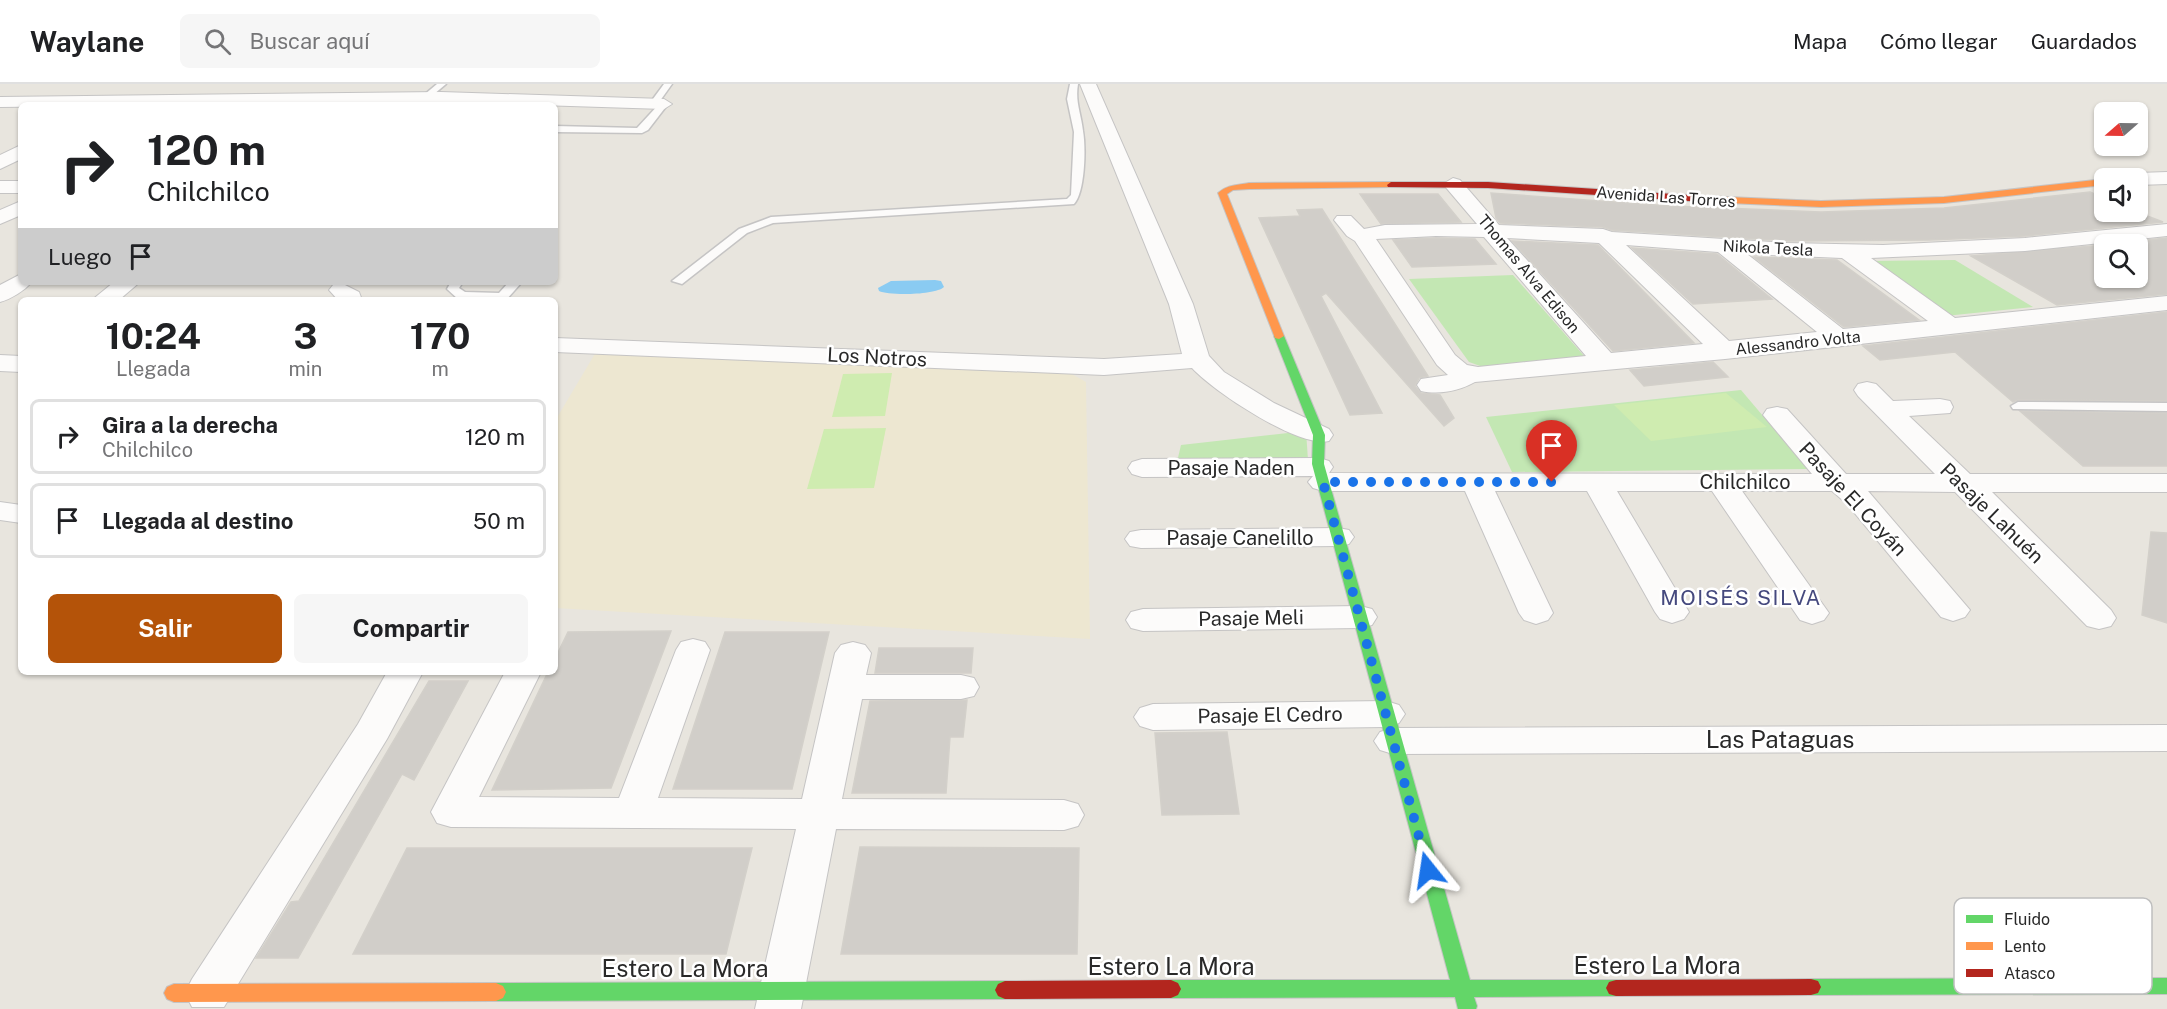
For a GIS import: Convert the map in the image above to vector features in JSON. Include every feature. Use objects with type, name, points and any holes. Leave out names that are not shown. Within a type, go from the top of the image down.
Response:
[{"type":"street","points":[[30,102],[64,84]]},
{"type":"street","points":[[194,102],[223,84]]},
{"type":"street","points":[[543,100],[558,84]]},
{"type":"street","points":[[1088,84],[1181,304],[1192,349],[1198,360],[1215,378],[1257,405],[1319,435],[1317,453],[1321,475],[1468,1009]]},
{"type":"street","points":[[108,102],[543,100],[659,104]]},
{"type":"street","points":[[0,102],[18,103]]},
{"type":"street","points":[[0,118],[18,108]]},
{"type":"street","points":[[0,163],[18,153]]},
{"type":"street","points":[[2148,179],[2167,178]]},
{"type":"street","name":"Avenida Las Torres","points":[[1319,435],[1222,197],[1227,190],[1249,186],[1453,183],[1717,201],[1821,204],[1944,200],[2094,183]]},
{"type":"street","name":"Thomas Alva Edison","points":[[1453,183],[1491,228],[1495,237],[1606,363]]},
{"type":"street","points":[[0,187],[18,187]]},
{"type":"street","points":[[0,218],[18,209]]},
{"type":"street","points":[[1344,220],[1354,232],[1367,236],[1446,360],[1458,370],[1471,374]]},
{"type":"street","points":[[0,223],[18,223]]},
{"type":"street","name":"Nikola Tesla","points":[[1367,236],[1385,231],[1491,228],[1723,246],[1848,252],[1998,249],[2167,230]]},
{"type":"street","points":[[1604,235],[1725,351]]},
{"type":"street","points":[[1723,246],[1839,338]]},
{"type":"street","points":[[1848,252],[1952,326]]},
{"type":"street","points":[[0,295],[18,283]]},
{"type":"street","points":[[108,297],[125,285]]},
{"type":"street","name":"Alessandro Volta","points":[[1430,385],[1456,382],[1471,374],[1492,375],[2167,303]]},
{"type":"street","points":[[0,305],[18,306]]},
{"type":"street","name":"Los Notros","points":[[558,345],[1085,367],[1198,360]]},
{"type":"street","points":[[0,363],[18,364]]},
{"type":"street","name":"Pasaje Lahuén","points":[[1940,407],[1876,399],[1962,483],[1981,498],[2099,618]]},
{"type":"street","name":"Pasaje El Coyán","points":[[1777,415],[1827,473],[1858,498],[1953,610]]},
{"type":"street","name":"Pasaje Naden","points":[[1142,468],[1321,475]]},
{"type":"street","name":"Chilchilco","points":[[1321,475],[1476,482],[2167,483]]},
{"type":"street","points":[[1476,482],[1536,613]]},
{"type":"street","points":[[1597,482],[1672,612]]},
{"type":"street","points":[[1720,482],[1812,613]]},
{"type":"street","name":"Pasaje Canelillo","points":[[1141,539],[1338,537]]},
{"type":"street","name":"Pasaje Meli","points":[[1143,620],[1360,617]]},
{"type":"street","points":[[633,813],[693,650]]},
{"type":"street","points":[[780,1000],[850,670],[961,687]]},
{"type":"street","points":[[191,993],[374,730],[403,675]]},
{"type":"street","points":[[521,675],[451,812],[1064,815]]},
{"type":"street","name":"Pasaje El Cedro","points":[[1153,717],[1390,728]]},
{"type":"street","name":"Las Pataguas","points":[[1390,728],[2167,738]]},
{"type":"street","name":"Estero La Mora","points":[[2152,987],[2167,986]]},
{"type":"street","name":"Estero La Mora","points":[[191,993],[780,1000],[1202,999],[1461,988],[1754,998],[1969,998],[2035,994]]},
{"type":"lane","points":[[422,101],[442,84]]},
{"type":"lane","points":[[558,129],[639,131],[645,128],[668,84]]},
{"type":"lane","points":[[678,281],[743,231],[771,220],[1070,202],[1076,195],[1078,132],[1071,99],[1074,84]]},
{"type":"lane","points":[[455,285],[453,289],[462,296],[482,297]]},
{"type":"lane","points":[[502,297],[513,285]]},
{"type":"lane","points":[[2018,406],[2167,407]]},
{"type":"shaded area","points":[[596,352],[1068,372],[1086,382],[1090,639],[558,608],[558,416]]},
{"type":"green space","points":[[1955,260],[2033,307],[1945,316],[1866,261]]},
{"type":"green space","points":[[1513,275],[1585,357],[1483,367],[1469,362],[1409,279]]},
{"type":"green space","points":[[892,373],[885,416],[832,417],[843,374]]},
{"type":"green space","points":[[1741,390],[1808,469],[1512,472],[1486,417]]},
{"type":"green space","points":[[1726,393],[1767,427],[1651,441],[1614,405]]},
{"type":"green space","points":[[886,428],[874,488],[807,489],[824,429]]},
{"type":"green space","points":[[1306,431],[1308,460],[1177,462],[1181,445]]},
{"type":"water","points":[[891,281],[941,281],[944,287],[932,292],[884,293],[878,288]]},
{"type":"building","points":[[2090,192],[2094,194],[2094,222],[2148,222],[2148,216],[2163,222],[2025,236],[1929,240],[1787,241],[1612,230],[1603,227],[1500,223],[1496,218],[1491,193],[1670,206],[1821,212],[1944,208]]},
{"type":"building","points":[[1360,194],[1438,194],[1461,222],[1381,224]]},
{"type":"building","points":[[1322,209],[1428,376],[1419,378],[1415,386],[1421,393],[1440,395],[1454,418],[1444,426],[1326,293],[1321,296],[1382,413],[1350,415],[1259,218],[1300,216],[1297,210]]},
{"type":"building","points":[[2167,238],[2167,294],[2057,305],[1971,256],[2094,246],[2094,288],[2148,288],[2148,240]]},
{"type":"building","points":[[1475,239],[1496,264],[1412,267],[1393,240]]},
{"type":"building","points":[[1512,241],[1598,245],[1694,343],[1613,351]]},
{"type":"building","points":[[1632,248],[1717,254],[1772,299],[1693,304]]},
{"type":"building","points":[[1754,257],[1837,260],[1919,320],[1844,327]]},
{"type":"building","points":[[2167,312],[2167,401],[2018,400],[2013,402],[1955,352],[1880,360],[1863,346]]},
{"type":"building","points":[[1713,362],[1728,377],[1644,386],[1630,370]]},
{"type":"building","points":[[2020,411],[2167,413],[2167,466],[2083,466]]},
{"type":"building","points":[[2151,532],[2167,533],[2167,623],[2142,615]]},
{"type":"building","points":[[671,631],[611,788],[492,790],[547,675],[558,675],[558,653],[568,632]]},
{"type":"building","points":[[725,632],[829,632],[792,789],[673,789]]},
{"type":"building","points":[[879,648],[973,648],[971,673],[875,673]]},
{"type":"building","points":[[429,681],[468,681],[414,780],[402,774],[298,958],[256,958],[291,902],[299,901]]},
{"type":"building","points":[[967,700],[963,737],[950,737],[946,793],[852,793],[870,701]]},
{"type":"building","points":[[1227,732],[1239,814],[1162,815],[1155,733]]},
{"type":"building","points":[[860,847],[1079,848],[1077,954],[841,954]]},
{"type":"building","points":[[407,848],[752,848],[726,954],[353,954]]},
{"type":"traffic: fast","points":[[1279,336],[1319,435],[1318,464],[1467,1006]]},
{"type":"traffic: fast","points":[[2152,986],[2167,986]]},
{"type":"traffic: fast","points":[[1811,987],[1954,987]]},
{"type":"traffic: fast","points":[[1171,989],[1616,988]]},
{"type":"traffic: fast","points":[[496,992],[1005,990]]},
{"type":"traffic: slow","points":[[1704,199],[1821,204],[1944,200],[2094,183]]},
{"type":"traffic: slow","points":[[1279,336],[1222,193],[1231,188],[1249,186],[1391,185]]},
{"type":"traffic: slow","points":[[174,993],[496,992]]},
{"type":"traffic: jam","points":[[1391,185],[1488,185],[1704,199]]},
{"type":"traffic: jam","points":[[1616,988],[1811,987]]},
{"type":"traffic: jam","points":[[1005,990],[1171,989]]},
{"type":"district","name":"MOISÉS SILVA","points":[[1741,597]]},
{"type":"route","points":[[1428,870],[1323,482],[1552,482]]}]
